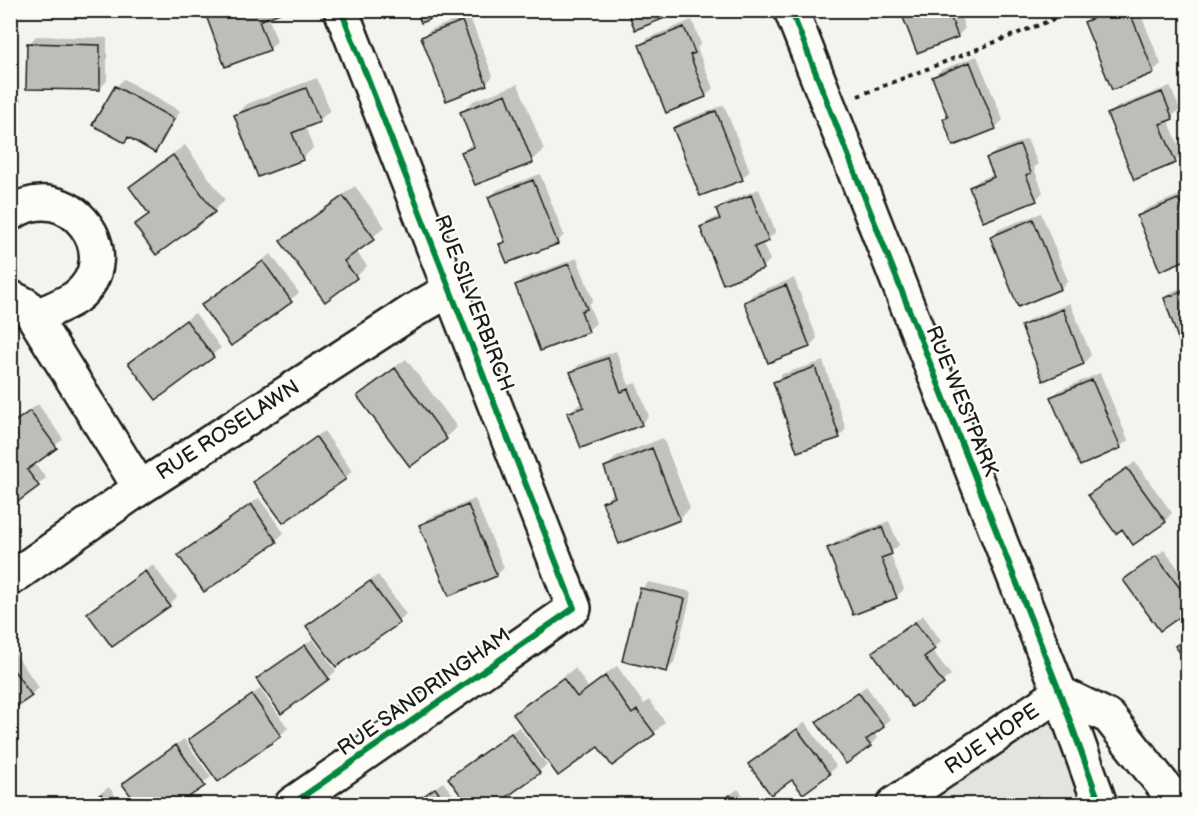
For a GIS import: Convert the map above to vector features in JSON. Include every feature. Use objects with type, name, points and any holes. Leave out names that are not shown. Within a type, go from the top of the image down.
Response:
[{"type":"street","name":"RUE SILVERBIRCH","points":[[342,10],[574,608]]},
{"type":"street","name":"RUE WESTPARK","points":[[791,10],[1060,693],[1100,804]]},
{"type":"street","points":[[10,214],[21,207],[38,202],[55,204],[77,215],[92,236],[96,252],[94,269],[87,284],[76,297],[22,307],[140,488]]},
{"type":"street","name":"RUE ROSELAWN","points":[[10,579],[140,488],[413,311],[451,289]]},
{"type":"street","name":"RUE SANDRINGHAM","points":[[292,804],[574,608]]},
{"type":"street","name":"RUE HOPE","points":[[894,804],[1060,693]]},
{"type":"street","points":[[1060,693],[1109,717],[1178,804]]},
{"type":"path","points":[[829,107],[1077,10]]},
{"type":"shaded area","points":[[1052,717],[1086,804],[925,804]]},
{"type":"building","points":[[204,10],[279,10],[280,13],[259,21],[270,50],[225,67]]},
{"type":"building","points":[[416,10],[451,10],[421,23]]},
{"type":"building","points":[[627,10],[676,10],[677,13],[635,30]]},
{"type":"building","points":[[900,10],[948,10],[958,37],[917,53]]},
{"type":"building","points":[[1112,10],[1129,10],[1154,73],[1112,90],[1084,22]]},
{"type":"building","points":[[462,21],[487,85],[446,101],[421,37]]},
{"type":"building","points":[[684,27],[695,53],[690,55],[706,97],[666,113],[639,45]]},
{"type":"building","points":[[27,43],[100,45],[100,90],[26,89]]},
{"type":"building","points":[[970,62],[996,129],[953,146],[943,119],[948,117],[932,77]]},
{"type":"building","points":[[115,86],[174,119],[155,153],[128,137],[125,143],[92,125]]},
{"type":"building","points":[[306,88],[320,122],[292,133],[303,160],[258,177],[234,115]]},
{"type":"building","points":[[1162,92],[1173,119],[1160,124],[1176,163],[1134,180],[1107,114]]},
{"type":"building","points":[[506,94],[533,163],[475,185],[461,152],[474,147],[460,112]]},
{"type":"building","points":[[716,111],[743,180],[700,196],[673,128]]},
{"type":"building","points":[[1020,145],[1031,173],[1026,175],[1037,201],[983,222],[969,187],[994,177],[986,158]]},
{"type":"building","points":[[173,155],[215,212],[156,255],[134,225],[149,214],[129,187]]},
{"type":"building","points":[[533,180],[558,244],[507,263],[499,244],[505,242],[488,197]]},
{"type":"building","points":[[751,195],[769,241],[754,247],[763,269],[723,284],[700,227],[720,219],[716,209]]},
{"type":"building","points":[[343,196],[375,239],[344,261],[357,278],[325,302],[280,241]]},
{"type":"building","points":[[1178,199],[1188,221],[1188,259],[1160,271],[1137,216]]},
{"type":"building","points":[[1033,219],[1061,289],[1018,307],[990,237]]},
{"type":"building","points":[[263,261],[292,302],[231,346],[201,305]]},
{"type":"building","points":[[569,264],[587,309],[581,311],[589,332],[540,351],[515,285]]},
{"type":"building","points":[[786,285],[810,347],[768,363],[744,302]]},
{"type":"building","points":[[1188,290],[1188,355],[1184,356],[1164,298]]},
{"type":"building","points":[[1063,309],[1084,364],[1043,381],[1021,326]]},
{"type":"building","points":[[186,320],[214,357],[156,400],[128,363]]},
{"type":"building","points":[[608,358],[621,392],[628,389],[642,425],[581,448],[567,413],[584,407],[570,372]]},
{"type":"building","points":[[815,367],[840,438],[797,452],[773,382]]},
{"type":"building","points":[[395,368],[447,439],[410,467],[357,396]]},
{"type":"building","points":[[1092,380],[1121,448],[1080,466],[1050,397]]},
{"type":"building","points":[[30,411],[57,448],[27,470],[39,486],[12,506],[10,425]]},
{"type":"building","points":[[316,437],[346,479],[283,523],[253,482]]},
{"type":"building","points":[[652,448],[680,520],[619,544],[602,502],[615,497],[604,467]]},
{"type":"building","points":[[1127,468],[1166,522],[1133,545],[1122,529],[1116,534],[1088,495]]},
{"type":"building","points":[[251,504],[277,542],[204,592],[178,555]]},
{"type":"building","points":[[468,505],[497,576],[449,596],[419,525]]},
{"type":"building","points":[[882,527],[892,554],[881,558],[897,598],[853,615],[827,548]]},
{"type":"building","points":[[1156,556],[1188,599],[1188,611],[1160,631],[1123,580]]},
{"type":"building","points":[[145,571],[170,606],[112,647],[87,613]]},
{"type":"building","points":[[370,581],[400,623],[336,667],[306,626]]},
{"type":"building","points":[[640,588],[685,599],[667,672],[622,661]]},
{"type":"building","points":[[915,622],[935,649],[924,657],[944,684],[912,707],[872,652]]},
{"type":"building","points":[[1188,638],[1188,663],[1175,646]]},
{"type":"building","points":[[305,645],[329,679],[281,714],[256,679]]},
{"type":"building","points":[[10,665],[32,696],[10,711]]},
{"type":"building","points":[[605,676],[632,714],[637,710],[655,734],[612,766],[598,747],[558,776],[513,714],[563,678],[577,697]]},
{"type":"building","points":[[858,692],[884,727],[866,740],[871,746],[846,764],[816,722]]},
{"type":"building","points":[[252,695],[281,736],[218,782],[188,740]]},
{"type":"building","points":[[797,729],[830,774],[803,794],[792,780],[771,795],[748,764]]},
{"type":"building","points":[[511,733],[540,773],[497,804],[467,804],[448,778]]},
{"type":"building","points":[[176,745],[205,786],[178,804],[174,804],[169,798],[160,804],[137,804],[122,784]]},
{"type":"building","points":[[435,788],[447,804],[412,804]]},
{"type":"building","points":[[101,794],[108,804],[85,804]]},
{"type":"building","points":[[730,795],[737,804],[717,804]]},
{"type":"cycle path","points":[[292,804],[574,608],[341,10]]},
{"type":"cycle path","points":[[791,10],[1060,693],[1100,804]]}]
